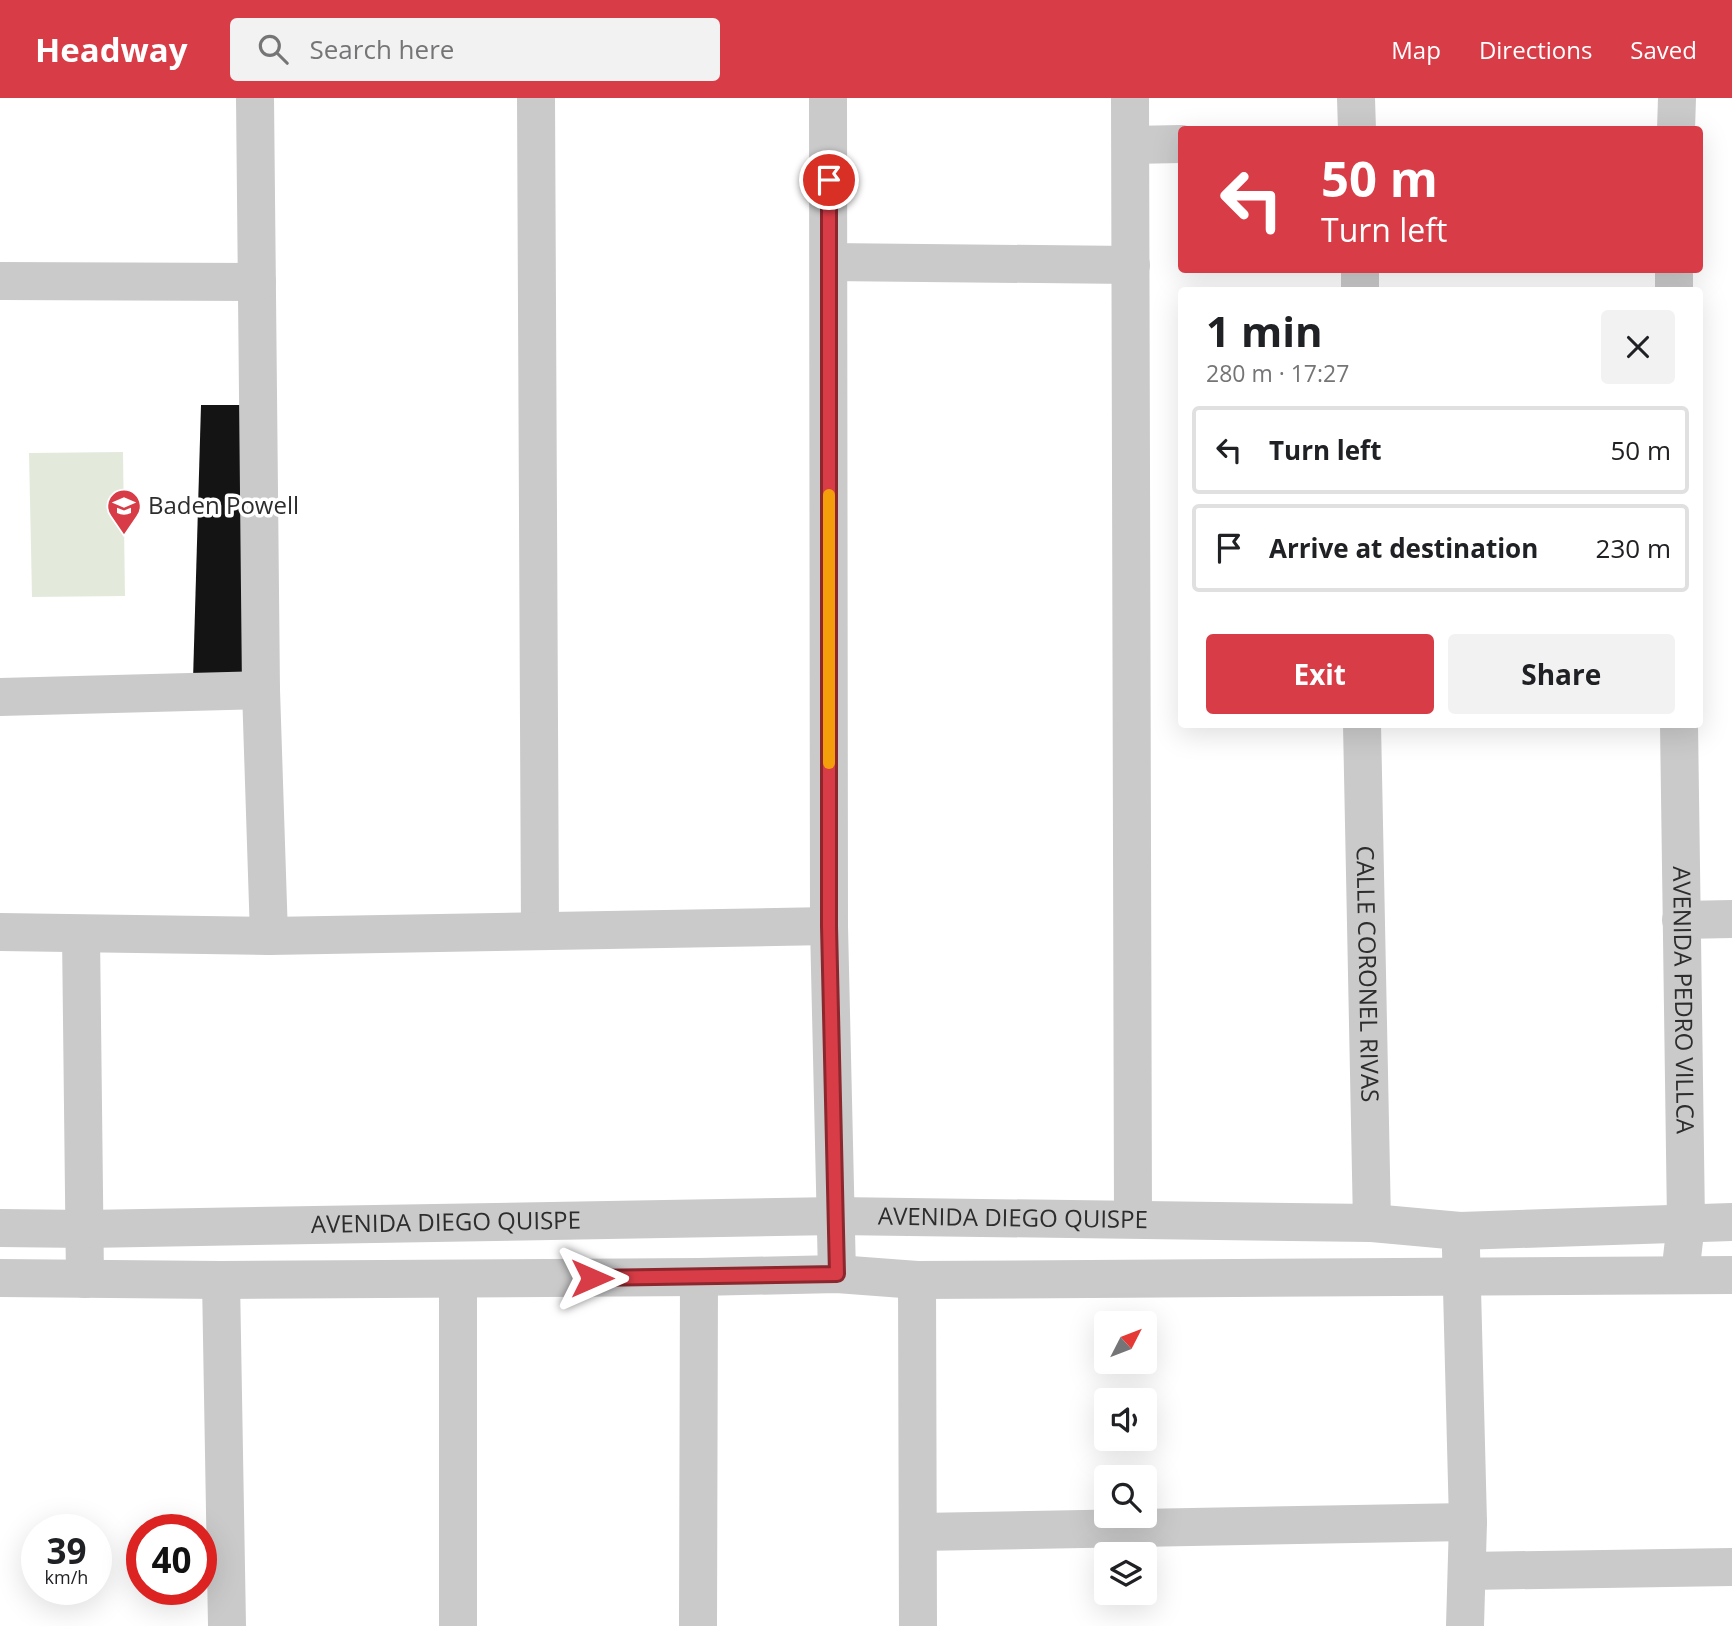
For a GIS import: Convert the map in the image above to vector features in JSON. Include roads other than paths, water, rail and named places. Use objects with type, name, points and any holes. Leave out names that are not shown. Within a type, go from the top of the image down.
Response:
[{"type":"street","points":[[255,98],[261,690],[269,936]]},
{"type":"street","points":[[536,98],[540,930]]},
{"type":"street","points":[[828,98],[829,926],[837,1274]]},
{"type":"street","points":[[1130,98],[1133,1220]]},
{"type":"street","points":[[1356,98],[1357,126]]},
{"type":"street","points":[[1676,126],[1677,98]]},
{"type":"street","points":[[1131,145],[1178,144]]},
{"type":"street","points":[[829,262],[1131,265]]},
{"type":"street","points":[[0,281],[257,282]]},
{"type":"street","points":[[0,697],[261,690]]},
{"type":"street","name":"CALLE CORONEL RIVAS","points":[[1362,728],[1372,1223]]},
{"type":"street","name":"AVENIDA PEDRO VILLCA","points":[[1679,728],[1686,1223],[1680,1275]]},
{"type":"street","points":[[1681,920],[1732,919]]},
{"type":"street","points":[[0,932],[269,936],[829,926]]},
{"type":"street","points":[[82,934],[85,1279]]},
{"type":"street","name":"AVENIDA DIEGO QUISPE","points":[[0,1228],[86,1229],[836,1216],[1372,1223],[1460,1231],[1732,1222]]},
{"type":"street","points":[[1460,1231],[1468,1522],[1465,1626]]},
{"type":"street","points":[[0,1278],[458,1279],[837,1274],[918,1280],[1732,1275]]},
{"type":"street","points":[[698,1626],[699,1277]]},
{"type":"street","points":[[458,1279],[458,1626]]},
{"type":"street","points":[[221,1280],[227,1626]]},
{"type":"street","points":[[918,1280],[918,1626]]},
{"type":"street","points":[[919,1532],[1468,1522]]},
{"type":"street","points":[[1468,1571],[1732,1567]]},
{"type":"place","name":"Baden Powell","points":[[124,536]]}]
